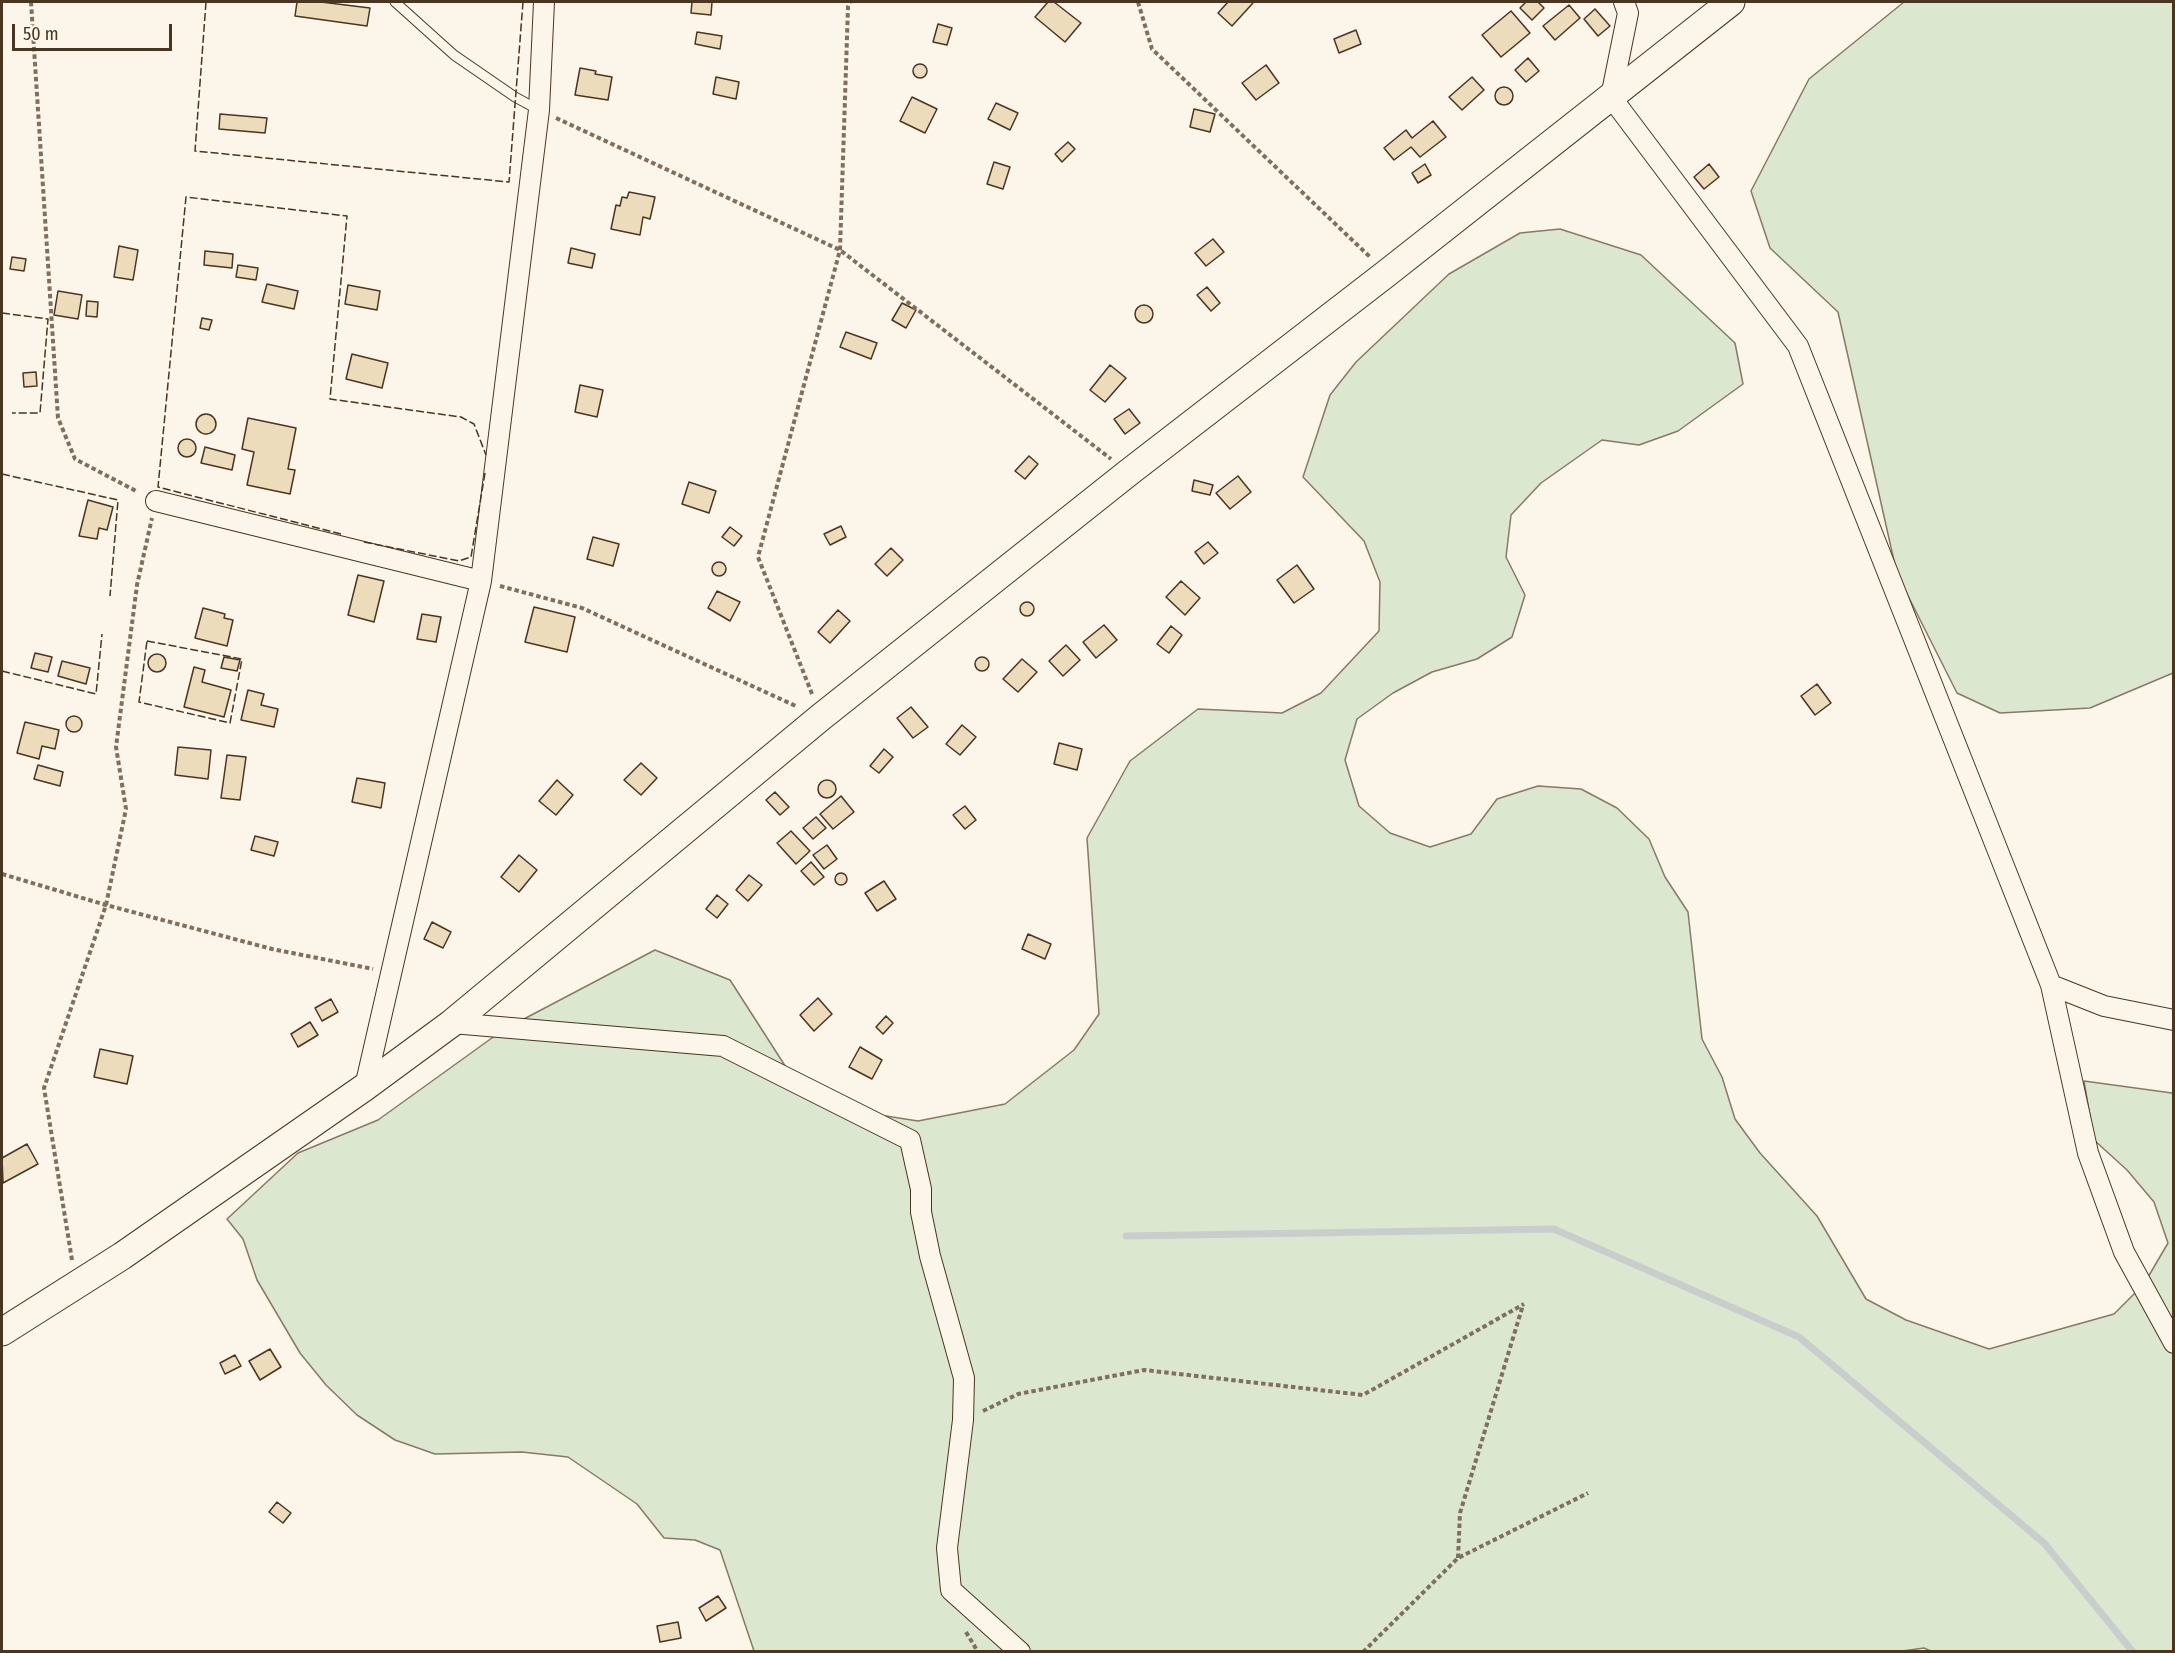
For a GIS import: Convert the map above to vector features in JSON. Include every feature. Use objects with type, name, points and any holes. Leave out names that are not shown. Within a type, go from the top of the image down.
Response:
[{"type":"street","points":[[365,1087],[481,581],[539,110],[544,2]]},
{"type":"street","points":[[1624,2],[1628,13],[1611,97],[1798,346],[2051,985],[2088,1153],[2124,1252],[2174,1343]]},
{"type":"street","points":[[2,1332],[122,1256],[365,1087],[452,1023],[821,717],[1128,473],[1387,273],[1731,2]]},
{"type":"street","points":[[156,501],[481,581]]},
{"type":"street","points":[[2051,985],[2104,1006],[2174,1020]]},
{"type":"street","points":[[452,1023],[723,1046],[910,1140],[921,1188],[921,1212],[930,1256],[964,1378],[963,1420],[947,1548],[951,1590],[1020,1652]]},
{"type":"lane","points":[[395,2],[453,55],[515,97],[539,110]]},
{"type":"path","points":[[31,2],[58,418],[75,459],[156,501],[137,585],[116,747],[126,809],[106,905],[44,1088],[76,1285]]},
{"type":"path","points":[[821,717],[758,557],[840,250],[850,2]]},
{"type":"path","points":[[1138,2],[1152,49],[1387,273]]},
{"type":"path","points":[[539,110],[840,250],[1128,473]]},
{"type":"path","points":[[481,581],[582,608],[821,717]]},
{"type":"path","points":[[2,874],[106,905],[272,949],[391,972]]},
{"type":"path","points":[[963,1420],[1018,1394],[1144,1370],[1363,1395],[1524,1304],[1460,1513],[1458,1558]]},
{"type":"path","points":[[1363,1652],[1458,1558],[1588,1493]]},
{"type":"green space","points":[[1904,2],[2173,2],[2173,673],[2090,708],[2000,713],[1957,693],[1897,574],[1838,312],[1770,248],[1751,191],[1809,79]]},
{"type":"green space","points":[[1560,229],[1641,255],[1735,343],[1743,384],[1678,431],[1639,445],[1602,440],[1541,483],[1511,515],[1506,557],[1525,595],[1512,637],[1477,659],[1432,672],[1393,693],[1357,719],[1345,760],[1359,806],[1390,833],[1430,847],[1471,834],[1497,799],[1538,786],[1581,789],[1617,808],[1649,839],[1665,877],[1688,912],[1702,1039],[1722,1077],[1735,1119],[1760,1153],[1817,1216],[1866,1299],[1906,1320],[1989,1349],[2114,1314],[2144,1284],[2168,1243],[2154,1202],[2127,1170],[2094,1140],[2084,1081],[2174,1095],[2173,1651],[1933,1652],[1924,1648],[1895,1652],[754,1651],[720,1550],[695,1540],[664,1538],[637,1504],[568,1457],[522,1452],[435,1454],[395,1440],[357,1415],[326,1385],[300,1353],[257,1280],[243,1239],[227,1219],[298,1153],[378,1120],[503,1030],[655,950],[730,980],[798,1086],[834,1108],[918,1121],[1005,1104],[1074,1050],[1099,1014],[1087,838],[1130,761],[1198,709],[1282,713],[1321,693],[1379,631],[1380,582],[1364,541],[1303,477],[1330,395],[1356,362],[1449,274],[1520,233]]},
{"type":"building","points":[[297,2],[321,2],[370,8],[367,26],[295,16]]},
{"type":"building","points":[[692,2],[712,2],[711,15],[691,13]]},
{"type":"building","points":[[1048,2],[1054,2],[1081,23],[1065,42],[1035,17]]},
{"type":"building","points":[[1228,2],[1253,3],[1232,26],[1218,13]]},
{"type":"building","points":[[1526,2],[1538,2],[1544,8],[1532,20],[1520,8]]},
{"type":"building","points":[[1569,5],[1580,18],[1555,40],[1543,26]]},
{"type":"building","points":[[1595,9],[1610,26],[1598,36],[1584,19]]},
{"type":"building","points":[[1511,11],[1530,33],[1501,57],[1482,35]]},
{"type":"building","points":[[938,24],[952,28],[947,45],[933,42]]},
{"type":"building","points":[[1356,30],[1361,44],[1339,53],[1334,39]]},
{"type":"building","points":[[697,32],[722,36],[720,49],[695,44]]},
{"type":"building","points":[[1528,58],[1539,71],[1526,82],[1515,70]]},
{"type":"building","points":[[917,64],[923,64],[927,71],[923,78],[917,78],[913,74],[913,68]]},
{"type":"building","points":[[1266,65],[1279,83],[1256,100],[1242,83]]},
{"type":"building","points":[[580,68],[612,77],[608,100],[575,95]]},
{"type":"building","points":[[716,77],[739,82],[736,99],[713,94]]},
{"type":"building","points":[[1472,77],[1484,90],[1462,110],[1449,97]]},
{"type":"building","points":[[1504,87],[1510,90],[1513,96],[1510,102],[1504,105],[1498,102],[1495,96],[1498,90]]},
{"type":"building","points":[[912,97],[937,109],[925,133],[900,121]]},
{"type":"building","points":[[996,103],[1018,113],[1010,130],[988,119]]},
{"type":"building","points":[[1194,109],[1215,114],[1210,132],[1190,127]]},
{"type":"building","points":[[220,114],[267,118],[265,133],[219,129]]},
{"type":"building","points":[[1433,121],[1446,137],[1420,157],[1411,147],[1394,160],[1384,148],[1406,130],[1412,138]]},
{"type":"building","points":[[1068,142],[1075,149],[1062,162],[1055,154]]},
{"type":"building","points":[[994,162],[1010,167],[1003,189],[987,184]]},
{"type":"building","points":[[1425,164],[1431,175],[1418,183],[1412,173]]},
{"type":"building","points":[[1709,164],[1719,177],[1704,189],[1694,177]]},
{"type":"building","points":[[629,192],[655,197],[650,219],[643,217],[640,235],[611,229],[616,205],[620,206],[622,197],[627,198]]},
{"type":"building","points":[[1213,239],[1224,252],[1206,266],[1195,253]]},
{"type":"building","points":[[119,246],[138,250],[133,280],[114,277]]},
{"type":"building","points":[[571,248],[595,254],[592,268],[568,263]]},
{"type":"building","points":[[205,251],[233,254],[232,268],[204,265]]},
{"type":"building","points":[[12,257],[26,259],[24,271],[10,269]]},
{"type":"building","points":[[238,265],[258,268],[256,280],[236,277]]},
{"type":"building","points":[[267,284],[298,291],[294,309],[262,302]]},
{"type":"building","points":[[348,285],[380,291],[377,310],[345,304]]},
{"type":"building","points":[[1207,287],[1220,303],[1211,311],[1197,295]]},
{"type":"building","points":[[58,291],[82,295],[78,319],[54,315]]},
{"type":"building","points":[[87,301],[98,302],[97,317],[86,316]]},
{"type":"building","points":[[902,303],[916,310],[906,328],[892,320]]},
{"type":"building","points":[[1144,305],[1150,308],[1153,314],[1150,320],[1144,323],[1138,320],[1135,314],[1138,308]]},
{"type":"building","points":[[202,318],[212,320],[209,330],[200,328]]},
{"type":"building","points":[[846,332],[877,343],[871,359],[840,347]]},
{"type":"building","points":[[352,354],[388,363],[382,388],[346,379]]},
{"type":"building","points":[[1110,365],[1126,378],[1105,402],[1090,390]]},
{"type":"building","points":[[36,372],[37,386],[24,387],[23,373]]},
{"type":"building","points":[[580,385],[603,390],[597,417],[575,412]]},
{"type":"building","points":[[1129,409],[1140,423],[1125,434],[1114,419]]},
{"type":"building","points":[[206,414],[213,417],[216,424],[213,431],[206,434],[199,431],[196,424],[199,417]]},
{"type":"building","points":[[248,418],[296,428],[288,469],[295,470],[290,494],[247,485],[254,452],[242,449]]},
{"type":"building","points":[[187,439],[193,442],[196,448],[193,454],[187,457],[181,454],[178,448],[181,442]]},
{"type":"building","points":[[205,447],[235,455],[232,470],[201,463]]},
{"type":"building","points":[[1029,456],[1038,464],[1025,479],[1015,471]]},
{"type":"building","points":[[1238,476],[1251,492],[1230,509],[1216,493]]},
{"type":"building","points":[[1194,480],[1213,485],[1210,495],[1192,491]]},
{"type":"building","points":[[689,482],[716,491],[709,513],[682,504]]},
{"type":"building","points":[[88,500],[113,507],[107,530],[99,528],[97,539],[79,536]]},
{"type":"building","points":[[841,526],[846,537],[830,545],[824,534]]},
{"type":"building","points":[[730,527],[742,536],[734,546],[722,537]]},
{"type":"building","points":[[593,537],[619,544],[613,566],[587,559]]},
{"type":"building","points":[[1208,542],[1218,553],[1204,564],[1195,552]]},
{"type":"building","points":[[891,548],[903,560],[887,576],[875,564]]},
{"type":"building","points":[[716,562],[722,562],[726,569],[722,576],[716,576],[712,572],[712,566]]},
{"type":"building","points":[[1297,565],[1314,589],[1294,603],[1277,580]]},
{"type":"building","points":[[358,575],[384,581],[374,622],[348,615]]},
{"type":"building","points":[[1181,581],[1200,598],[1185,615],[1166,597]]},
{"type":"building","points":[[717,591],[740,602],[730,621],[708,608]]},
{"type":"building","points":[[1027,602],[1032,604],[1034,609],[1032,614],[1027,616],[1022,614],[1020,609],[1022,604]]},
{"type":"building","points":[[534,607],[575,617],[567,652],[525,642]]},
{"type":"building","points":[[203,608],[225,614],[224,618],[233,620],[227,646],[195,638]]},
{"type":"building","points":[[838,610],[850,621],[830,643],[818,632]]},
{"type":"building","points":[[422,614],[441,617],[436,642],[417,639]]},
{"type":"building","points":[[1104,625],[1117,640],[1096,658],[1083,642]]},
{"type":"building","points":[[1171,626],[1182,635],[1169,653],[1157,644]]},
{"type":"building","points":[[1066,645],[1080,660],[1063,676],[1049,661]]},
{"type":"building","points":[[35,653],[52,657],[48,672],[31,668]]},
{"type":"building","points":[[153,654],[161,654],[166,659],[164,670],[153,672],[148,667],[148,659]]},
{"type":"building","points":[[224,657],[240,660],[237,671],[221,668]]},
{"type":"building","points":[[982,657],[987,659],[989,664],[987,669],[982,671],[977,669],[975,664],[977,659]]},
{"type":"building","points":[[1022,659],[1037,672],[1018,692],[1003,679]]},
{"type":"building","points":[[62,661],[90,668],[86,684],[58,676]]},
{"type":"building","points":[[194,667],[205,670],[202,682],[231,690],[224,717],[184,707]]},
{"type":"building","points":[[1817,684],[1831,703],[1815,715],[1801,696]]},
{"type":"building","points":[[248,690],[264,694],[261,705],[278,709],[274,727],[241,720]]},
{"type":"building","points":[[911,707],[928,727],[913,738],[897,718]]},
{"type":"building","points":[[74,716],[80,718],[82,724],[80,730],[74,732],[68,730],[66,724],[68,718]]},
{"type":"building","points":[[25,722],[59,730],[55,749],[42,746],[39,759],[17,753]]},
{"type":"building","points":[[962,725],[976,737],[960,755],[946,744]]},
{"type":"building","points":[[1059,743],[1082,749],[1077,770],[1054,764]]},
{"type":"building","points":[[178,747],[211,750],[208,779],[175,775]]},
{"type":"building","points":[[884,749],[893,757],[879,773],[870,766]]},
{"type":"building","points":[[227,755],[246,757],[240,800],[221,798]]},
{"type":"building","points":[[641,763],[657,778],[641,795],[624,780]]},
{"type":"building","points":[[38,765],[63,772],[60,786],[34,779]]},
{"type":"building","points":[[357,778],[385,783],[381,808],[352,802]]},
{"type":"building","points":[[557,780],[573,795],[556,815],[539,801]]},
{"type":"building","points":[[827,780],[835,785],[836,789],[831,797],[827,798],[819,793],[818,789],[823,781]]},
{"type":"building","points":[[775,792],[789,807],[780,815],[766,800]]},
{"type":"building","points":[[841,796],[854,812],[833,829],[820,814]]},
{"type":"building","points":[[965,806],[976,820],[965,829],[953,815]]},
{"type":"building","points":[[816,817],[826,828],[813,839],[803,828]]},
{"type":"building","points":[[791,831],[810,851],[796,864],[777,843]]},
{"type":"building","points":[[255,836],[278,842],[274,856],[251,850]]},
{"type":"building","points":[[827,845],[837,859],[824,869],[813,855]]},
{"type":"building","points":[[519,855],[537,870],[519,892],[501,877]]},
{"type":"building","points":[[811,862],[824,877],[814,885],[801,871]]},
{"type":"building","points":[[841,873],[847,879],[841,885],[835,879]]},
{"type":"building","points":[[749,875],[762,885],[748,901],[736,890]]},
{"type":"building","points":[[884,881],[896,899],[877,911],[865,893]]},
{"type":"building","points":[[717,895],[728,904],[717,918],[706,909]]},
{"type":"building","points":[[432,922],[451,932],[443,948],[424,939]]},
{"type":"building","points":[[1028,934],[1051,944],[1045,959],[1022,949]]},
{"type":"building","points":[[818,998],[832,1014],[814,1031],[800,1015]]},
{"type":"building","points":[[331,999],[338,1012],[322,1021],[315,1008]]},
{"type":"building","points":[[886,1016],[893,1023],[883,1034],[876,1027]]},
{"type":"building","points":[[310,1022],[318,1035],[298,1047],[291,1034]]},
{"type":"building","points":[[860,1047],[882,1060],[872,1079],[849,1067]]},
{"type":"building","points":[[100,1049],[133,1056],[127,1084],[94,1077]]},
{"type":"building","points":[[27,1144],[38,1164],[3,1183],[2,1158]]},
{"type":"building","points":[[270,1349],[281,1367],[260,1380],[249,1361]]},
{"type":"building","points":[[235,1355],[241,1366],[225,1374],[220,1363]]},
{"type":"building","points":[[277,1502],[291,1513],[283,1523],[269,1512]]},
{"type":"building","points":[[718,1596],[726,1608],[706,1621],[699,1608]]},
{"type":"building","points":[[678,1622],[681,1638],[660,1642],[657,1626]]},
{"type":"waterway","points":[[1126,1236],[1554,1229],[1799,1337],[2044,1543],[2133,1652]]},
{"type":"fence","points":[[206,2],[195,151],[509,182],[523,2]]},
{"type":"fence","points":[[341,534],[158,487],[186,197],[347,216],[330,399],[461,417],[474,424],[486,455]]},
{"type":"fence","points":[[2,313],[48,319],[40,413],[12,413]]},
{"type":"fence","points":[[364,542],[459,561],[471,557],[485,473]]},
{"type":"fence","points":[[2,474],[118,500],[110,596]]},
{"type":"fence","points":[[2,671],[96,694],[102,634]]},
{"type":"fence","points":[[147,641],[242,659],[230,723],[139,702],[147,641]]}]
